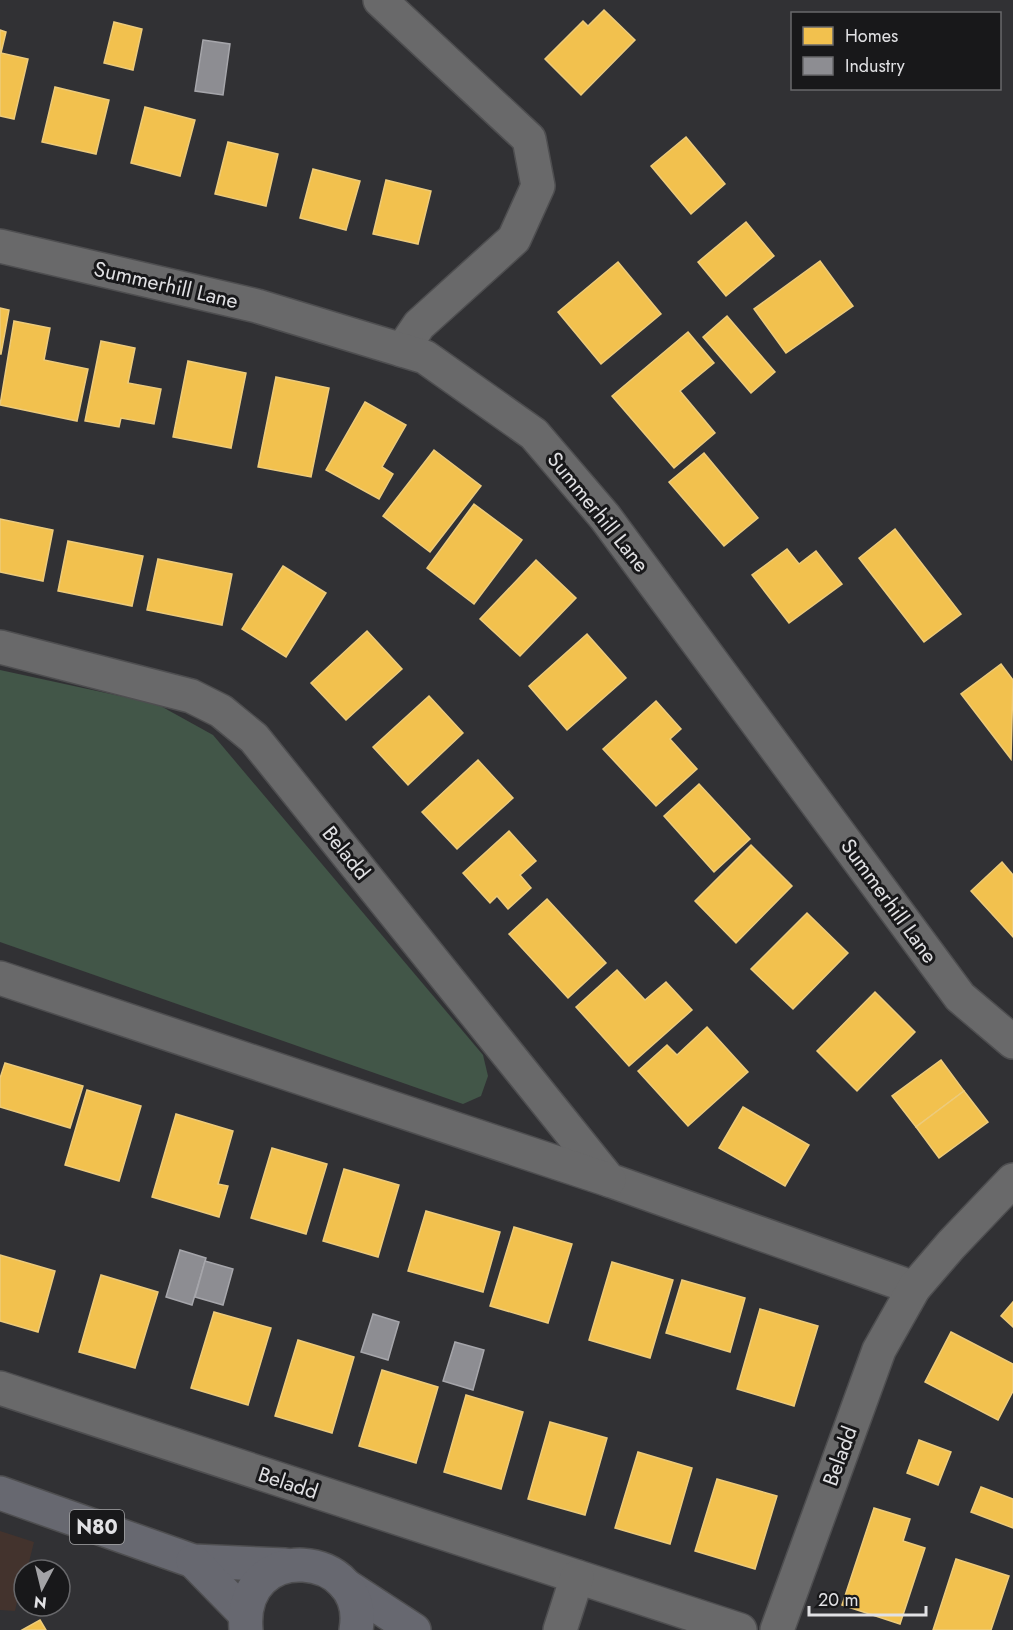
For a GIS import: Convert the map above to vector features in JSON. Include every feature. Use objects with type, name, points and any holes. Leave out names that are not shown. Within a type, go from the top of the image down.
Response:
[{"type":"main road","name":"N80","points":[[0,1493],[194,1561],[307,1564],[328,1570],[345,1585],[414,1630]]},
{"type":"main road","name":"N80","points":[[194,1561],[245,1622]]},
{"type":"main road","name":"N80","points":[[245,1622],[251,1592],[266,1575],[285,1565]]},
{"type":"main road","points":[[345,1585],[355,1605],[356,1630]]},
{"type":"street","points":[[380,0],[529,139],[538,186],[514,238],[419,325],[402,350]]},
{"type":"street","name":"Summerhill Lane","points":[[0,246],[257,306],[425,357],[534,434],[605,517],[960,997],[1013,1042]]},
{"type":"street","name":"Beladd","points":[[0,646],[190,696],[221,711],[254,738],[609,1180]]},
{"type":"street","points":[[0,978],[609,1180],[914,1288]]},
{"type":"street","name":"Beladd","points":[[777,1630],[879,1350],[914,1288],[1013,1180]]},
{"type":"street","name":"Beladd","points":[[0,1388],[740,1630]]},
{"type":"street","points":[[560,1630],[576,1577]]},
{"type":"shaded area","points":[[0,1531],[34,1542],[30,1558],[12,1558],[12,1611],[0,1610]]},
{"type":"green space","points":[[0,670],[157,704],[213,735],[483,1055],[488,1076],[481,1096],[463,1104],[0,942]]},
{"type":"building: Homes","points":[[604,10],[635,40],[581,95],[545,59],[583,21],[588,26]]},
{"type":"building: Homes","points":[[114,22],[142,29],[133,70],[104,63]]},
{"type":"building: Homes","points":[[0,30],[6,32],[1,53],[28,59],[14,119],[0,116]]},
{"type":"building: Homes","points":[[55,87],[109,100],[96,154],[42,142]]},
{"type":"building: Homes","points":[[145,107],[195,120],[180,176],[131,163]]},
{"type":"building: Homes","points":[[686,137],[725,184],[691,214],[651,166]]},
{"type":"building: Homes","points":[[228,142],[278,154],[266,206],[215,194]]},
{"type":"building: Homes","points":[[313,169],[360,181],[346,230],[300,218]]},
{"type":"building: Homes","points":[[386,180],[431,191],[418,244],[373,234]]},
{"type":"building: Homes","points":[[746,222],[774,256],[726,296],[698,262]]},
{"type":"building: Homes","points":[[820,261],[853,306],[786,353],[754,309]]},
{"type":"building: Homes","points":[[618,262],[661,314],[601,364],[558,312]]},
{"type":"building: Homes","points":[[0,308],[9,310],[1,354],[0,354]]},
{"type":"building: Homes","points":[[727,316],[775,372],[751,393],[703,337]]},
{"type":"building: Homes","points":[[14,321],[50,328],[44,360],[88,369],[77,421],[0,405]]},
{"type":"building: Homes","points":[[688,332],[714,363],[680,391],[715,433],[674,468],[612,396]]},
{"type":"building: Homes","points":[[101,341],[135,348],[128,383],[161,389],[154,424],[121,418],[119,427],[85,421]]},
{"type":"building: Homes","points":[[188,361],[246,373],[231,448],[173,437]]},
{"type":"building: Homes","points":[[276,377],[329,388],[311,477],[258,467]]},
{"type":"building: Homes","points":[[365,402],[406,425],[382,467],[393,474],[379,499],[326,470]]},
{"type":"building: Homes","points":[[434,450],[481,486],[430,552],[383,516]]},
{"type":"building: Homes","points":[[704,453],[758,518],[724,546],[669,482]]},
{"type":"building: Homes","points":[[474,504],[522,540],[474,604],[427,568]]},
{"type":"building: Homes","points":[[0,519],[53,530],[43,581],[0,572]]},
{"type":"building: Homes","points":[[895,529],[961,614],[924,642],[859,558]]},
{"type":"building: Homes","points":[[68,541],[143,556],[132,606],[58,591]]},
{"type":"building: Homes","points":[[787,549],[799,564],[816,551],[842,584],[789,623],[752,575]]},
{"type":"building: Homes","points":[[158,559],[232,574],[222,625],[147,610]]},
{"type":"building: Homes","points":[[536,560],[576,598],[520,656],[480,619]]},
{"type":"building: Homes","points":[[283,566],[326,593],[286,657],[242,629]]},
{"type":"building: Homes","points":[[367,631],[402,669],[346,720],[311,683]]},
{"type":"building: Homes","points":[[587,634],[626,678],[567,730],[529,686]]},
{"type":"building: Homes","points":[[1001,664],[1013,680],[1011,759],[961,694]]},
{"type":"building: Homes","points":[[429,696],[463,733],[408,785],[373,747]]},
{"type":"building: Homes","points":[[656,701],[681,729],[670,739],[697,769],[656,806],[603,749]]},
{"type":"building: Homes","points":[[478,760],[513,798],[457,849],[422,812]]},
{"type":"building: Homes","points":[[699,784],[750,839],[714,872],[664,816]]},
{"type":"building: Homes","points":[[509,831],[536,861],[520,875],[531,888],[508,909],[497,896],[490,903],[463,873]]},
{"type":"building: Homes","points":[[751,845],[792,886],[736,943],[695,901]]},
{"type":"building: Homes","points":[[1002,862],[1013,875],[1013,937],[971,891]]},
{"type":"building: Homes","points":[[547,899],[606,963],[568,998],[509,934]]},
{"type":"building: Homes","points":[[807,913],[848,953],[793,1009],[751,969]]},
{"type":"building: Homes","points":[[617,970],[645,1000],[666,982],[692,1010],[629,1066],[576,1007]]},
{"type":"building: Homes","points":[[875,992],[915,1032],[857,1091],[817,1051]]},
{"type":"building: Homes","points":[[707,1027],[748,1072],[688,1126],[638,1071],[667,1045],[677,1055]]},
{"type":"building: Homes","points":[[941,1060],[964,1091],[916,1127],[892,1096]]},
{"type":"building: Homes","points":[[5,1063],[83,1086],[70,1128],[0,1107],[0,1078]]},
{"type":"building: Homes","points":[[87,1090],[141,1106],[119,1181],[65,1165]]},
{"type":"building: Homes","points":[[964,1091],[988,1122],[939,1158],[916,1127]]},
{"type":"building: Homes","points":[[743,1107],[809,1145],[785,1186],[719,1148]]},
{"type":"building: Homes","points":[[176,1114],[233,1131],[218,1184],[228,1186],[219,1217],[152,1197]]},
{"type":"building: Homes","points":[[272,1148],[327,1164],[306,1234],[251,1218]]},
{"type":"building: Homes","points":[[344,1169],[399,1185],[378,1257],[323,1241]]},
{"type":"building: Homes","points":[[426,1211],[500,1232],[483,1292],[408,1271]]},
{"type":"building: Homes","points":[[514,1227],[572,1244],[548,1323],[490,1306]]},
{"type":"building: Homes","points":[[0,1255],[55,1271],[38,1332],[0,1321]]},
{"type":"building: Homes","points":[[612,1262],[673,1280],[650,1358],[589,1340]]},
{"type":"building: Homes","points":[[101,1275],[158,1292],[135,1368],[79,1352]]},
{"type":"building: Homes","points":[[682,1280],[745,1298],[730,1352],[666,1333]]},
{"type":"building: Homes","points":[[1013,1302],[1013,1327],[1001,1316]]},
{"type":"building: Homes","points":[[760,1309],[818,1326],[794,1406],[737,1389]]},
{"type":"building: Homes","points":[[214,1312],[271,1328],[248,1405],[191,1388]]},
{"type":"building: Homes","points":[[951,1332],[1013,1364],[1013,1391],[998,1420],[925,1382]]},
{"type":"building: Homes","points":[[298,1340],[354,1357],[332,1433],[275,1416]]},
{"type":"building: Homes","points":[[382,1370],[438,1387],[416,1463],[359,1446]]},
{"type":"building: Homes","points":[[466,1395],[523,1412],[501,1489],[444,1472]]},
{"type":"building: Homes","points":[[550,1422],[607,1438],[585,1515],[528,1499]]},
{"type":"building: Homes","points":[[919,1440],[951,1452],[938,1485],[907,1473]]},
{"type":"building: Homes","points":[[638,1452],[692,1468],[670,1544],[615,1528]]},
{"type":"building: Homes","points":[[717,1479],[777,1496],[755,1569],[695,1551]]},
{"type":"building: Homes","points":[[981,1487],[1013,1499],[1013,1528],[971,1512]]},
{"type":"building: Homes","points":[[874,1508],[910,1519],[903,1541],[925,1548],[900,1624],[842,1605]]},
{"type":"building: Homes","points":[[956,1559],[1009,1576],[991,1630],[933,1630]]},
{"type":"building: Homes","points":[[40,1620],[46,1630],[22,1630]]},
{"type":"building: Industry","points":[[203,40],[230,44],[223,95],[195,91]]},
{"type":"building: Industry","points":[[180,1250],[206,1258],[192,1305],[166,1297]]},
{"type":"building: Industry","points":[[205,1261],[233,1269],[223,1305],[195,1297]]},
{"type":"building: Industry","points":[[373,1314],[399,1322],[388,1360],[361,1352]]},
{"type":"building: Industry","points":[[455,1342],[484,1350],[473,1390],[443,1381]]}]
